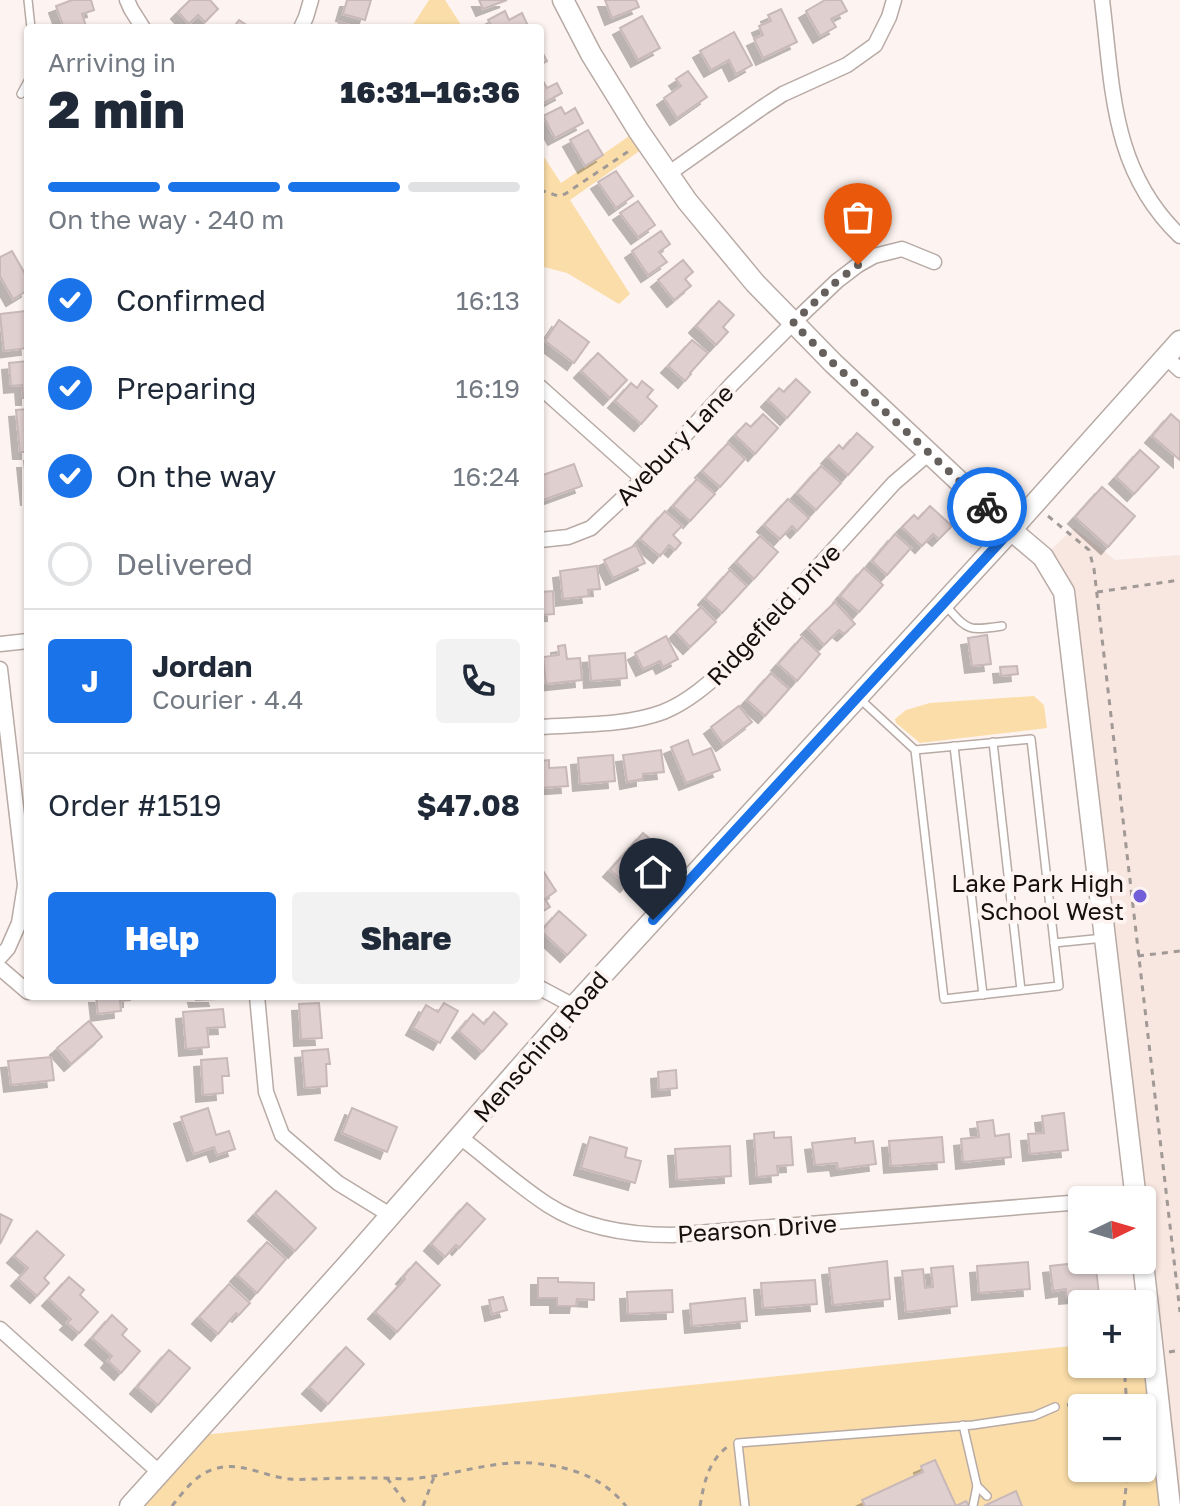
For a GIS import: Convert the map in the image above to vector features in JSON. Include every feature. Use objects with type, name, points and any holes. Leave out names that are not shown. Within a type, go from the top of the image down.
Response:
[{"type":"street","points":[[127,0],[140,24]]},
{"type":"street","points":[[303,24],[311,0]]},
{"type":"street","points":[[563,0],[591,54],[645,140],[725,248],[833,363],[1043,557],[1064,592],[1134,1186]]},
{"type":"street","points":[[668,174],[783,94],[847,65],[875,45],[894,0]]},
{"type":"street","points":[[1102,0],[1115,108],[1124,149],[1154,207],[1180,236]]},
{"type":"street","name":"Avebury Lane","points":[[544,540],[568,537],[591,528],[643,479],[793,323],[858,265],[874,256],[902,249],[934,262]]},
{"type":"street","name":"Mensching Road","points":[[130,1506],[574,1006],[1034,504],[1173,364],[1180,341]]},
{"type":"street","points":[[544,391],[643,479]]},
{"type":"street","name":"Ridgefield Drive","points":[[544,727],[626,721],[661,713],[698,692],[728,666],[894,483],[929,453]]},
{"type":"street","points":[[0,644],[24,641]]},
{"type":"street","points":[[0,669],[24,876]]},
{"type":"street","points":[[0,957],[8,948],[19,923],[24,891]]},
{"type":"street","points":[[0,968],[24,989]]},
{"type":"street","points":[[544,990],[574,1006]]},
{"type":"street","points":[[257,1000],[266,1092],[282,1135],[338,1183],[390,1215]]},
{"type":"street","name":"Pearson Drive","points":[[460,1137],[565,1215],[592,1225],[636,1234],[672,1235],[1068,1203]]},
{"type":"street","points":[[1144,1274],[1170,1506]]},
{"type":"street","points":[[0,1329],[160,1473]]},
{"type":"lane","points":[[28,0],[31,24]]},
{"type":"lane","points":[[21,94],[24,88]]},
{"type":"lane","points":[[943,603],[966,627],[1002,626]]},
{"type":"lane","points":[[857,697],[915,750],[944,999],[1059,986],[1031,739],[915,750]]},
{"type":"lane","points":[[993,742],[1021,990]]},
{"type":"lane","points":[[954,746],[983,995]]},
{"type":"lane","points":[[1054,943],[1105,937]]},
{"type":"lane","points":[[745,1506],[738,1443],[963,1425],[1034,1416],[1055,1407]]},
{"type":"lane","points":[[963,1425],[977,1486],[973,1506]]},
{"type":"lane","points":[[977,1486],[987,1496]]},
{"type":"path","points":[[544,191],[558,196],[565,194],[645,140]]},
{"type":"path","points":[[1034,504],[1089,550],[1094,569],[1180,1312]]},
{"type":"path","points":[[1097,592],[1180,580]]},
{"type":"path","points":[[1138,956],[1180,951]]},
{"type":"path","points":[[1055,1407],[1068,1405]]},
{"type":"path","points":[[700,1506],[709,1469],[718,1454],[738,1443]]},
{"type":"path","points":[[172,1506],[193,1480],[203,1473],[235,1466],[288,1479],[413,1479],[492,1465],[538,1463],[599,1481],[626,1506]]},
{"type":"path","points":[[423,1506],[434,1477]]},
{"type":"path","points":[[387,1478],[408,1506]]},
{"type":"path","points":[[1124,1506],[1127,1482]]},
{"type":"shaded area","points":[[429,0],[445,0],[460,24],[414,24]]},
{"type":"shaded area","points":[[638,130],[648,145],[570,200],[630,294],[619,304],[567,273],[544,267],[544,157],[561,183]]},
{"type":"shaded area","name":"Lake Park High School West","points":[[1074,528],[1115,560],[1180,555],[1180,1506],[1170,1506],[1155,1378],[1156,1290],[1145,1290],[1144,1274],[1156,1274],[1156,1186],[1140,1186],[1064,592],[1043,557]]},
{"type":"shaded area","points":[[1034,696],[1044,705],[1047,728],[920,743],[895,719],[906,710],[930,703]]},
{"type":"shaded area","points":[[1068,1346],[1068,1378],[1149,1378],[1151,1394],[1068,1394],[1068,1482],[1156,1482],[1156,1422],[1170,1506],[129,1506],[193,1436]]},
{"type":"building","points":[[72,0],[91,0],[94,10],[82,14],[85,24],[63,24],[56,6]]},
{"type":"building","points":[[190,0],[210,0],[218,9],[205,22],[198,15],[189,24],[178,12]]},
{"type":"building","points":[[347,0],[371,0],[365,20],[343,14]]},
{"type":"building","points":[[479,0],[507,0],[483,9]]},
{"type":"building","points":[[605,0],[636,0],[639,7],[612,18]]},
{"type":"building","points":[[825,0],[841,0],[847,11],[831,19],[836,27],[820,36],[806,11]]},
{"type":"building","points":[[781,9],[797,42],[763,58],[754,39],[763,35],[759,26],[771,21],[768,15]]},
{"type":"building","points":[[505,11],[509,20],[522,13],[527,24],[490,24],[488,20]]},
{"type":"building","points":[[642,16],[660,48],[638,60],[620,28]]},
{"type":"building","points":[[734,32],[752,65],[736,74],[729,60],[711,70],[700,51]]},
{"type":"building","points":[[688,71],[707,97],[677,118],[664,98],[681,86],[676,79]]},
{"type":"building","points":[[544,83],[547,88],[557,83],[562,93],[544,103]]},
{"type":"building","points":[[561,107],[565,114],[575,108],[583,123],[555,138],[544,116]]},
{"type":"building","points":[[588,130],[603,155],[585,166],[570,140]]},
{"type":"building","points":[[616,171],[633,196],[616,208],[598,182]]},
{"type":"building","points":[[638,201],[655,225],[638,237],[620,213]]},
{"type":"building","points":[[661,231],[670,244],[659,252],[667,262],[648,275],[632,251]]},
{"type":"building","points":[[12,251],[24,272],[24,292],[13,299],[0,276],[0,257]]},
{"type":"building","points":[[683,260],[693,272],[685,279],[691,286],[674,300],[658,280]]},
{"type":"building","points":[[719,301],[734,315],[723,327],[728,332],[716,345],[696,326]]},
{"type":"building","points":[[24,311],[24,348],[4,351],[0,314]]},
{"type":"building","points":[[559,320],[589,342],[574,363],[545,341]]},
{"type":"building","points":[[692,340],[708,353],[685,381],[668,366]]},
{"type":"building","points":[[598,353],[627,380],[610,398],[581,371]]},
{"type":"building","points":[[24,361],[24,398],[22,385],[11,386],[9,363]]},
{"type":"building","points":[[796,379],[810,392],[787,418],[768,400],[779,388],[784,392]]},
{"type":"building","points":[[642,381],[653,390],[647,397],[657,406],[641,424],[615,401],[631,383],[637,388]]},
{"type":"building","points":[[24,409],[24,452],[20,452],[16,410]]},
{"type":"building","points":[[763,414],[778,428],[755,454],[735,435],[746,423],[751,427]]},
{"type":"building","points":[[1171,414],[1180,422],[1180,460],[1152,436]]},
{"type":"building","points":[[857,433],[873,447],[848,475],[828,457],[839,445],[843,449]]},
{"type":"building","points":[[728,443],[745,459],[720,487],[702,471]]},
{"type":"building","points":[[1140,450],[1159,467],[1134,494],[1116,477]]},
{"type":"building","points":[[574,464],[582,486],[544,500],[544,475]]},
{"type":"building","points":[[821,466],[841,483],[816,510],[797,493]]},
{"type":"building","points":[[697,479],[715,494],[690,521],[673,506]]},
{"type":"building","points":[[1102,487],[1135,516],[1108,547],[1075,517]]},
{"type":"building","points":[[788,499],[809,518],[797,531],[792,526],[780,539],[764,525]]},
{"type":"building","points":[[930,506],[952,526],[939,539],[933,534],[922,546],[902,527],[914,515],[918,519]]},
{"type":"building","points":[[665,511],[682,526],[673,535],[681,543],[675,550],[669,545],[660,556],[640,539]]},
{"type":"building","points":[[895,534],[911,548],[887,575],[872,561]]},
{"type":"building","points":[[760,536],[778,552],[754,579],[736,562]]},
{"type":"building","points":[[636,545],[645,563],[613,578],[604,560]]},
{"type":"building","points":[[597,566],[600,589],[588,590],[589,596],[563,599],[560,571]]},
{"type":"building","points":[[864,568],[883,585],[859,612],[840,596]]},
{"type":"building","points":[[730,570],[747,586],[722,613],[705,598]]},
{"type":"building","points":[[553,591],[554,614],[544,615],[544,592]]},
{"type":"building","points":[[835,602],[855,624],[844,634],[839,630],[824,645],[808,628]]},
{"type":"building","points":[[701,607],[716,622],[690,647],[676,632]]},
{"type":"building","points":[[987,635],[991,664],[972,666],[968,638]]},
{"type":"building","points":[[666,636],[678,659],[663,667],[660,661],[643,669],[635,653]]},
{"type":"building","points":[[802,637],[820,654],[797,681],[778,664]]},
{"type":"building","points":[[565,645],[567,659],[580,658],[582,680],[546,684],[544,657],[559,655],[558,646]]},
{"type":"building","points":[[625,653],[627,678],[591,681],[589,656]]},
{"type":"building","points":[[1017,666],[1018,674],[1001,676],[1000,667]]},
{"type":"building","points":[[771,673],[789,689],[765,716],[747,700]]},
{"type":"building","points":[[739,706],[752,722],[723,744],[711,727]]},
{"type":"building","points":[[688,740],[693,755],[711,748],[720,770],[686,783],[671,747]]},
{"type":"building","points":[[661,750],[664,772],[643,774],[643,779],[627,782],[623,755]]},
{"type":"building","points":[[613,755],[615,781],[580,784],[578,758]]},
{"type":"building","points":[[549,760],[549,768],[566,767],[568,786],[544,788],[544,761]]},
{"type":"building","points":[[643,833],[656,844],[642,860],[646,863],[627,885],[610,870]]},
{"type":"building","points":[[544,872],[556,891],[545,899],[550,907],[544,911]]},
{"type":"building","points":[[559,911],[586,935],[567,955],[544,934],[544,928]]},
{"type":"building","points":[[96,1000],[130,1000],[120,1001],[121,1011],[98,1014]]},
{"type":"building","points":[[319,1003],[322,1038],[301,1039],[299,1004]]},
{"type":"building","points":[[444,1003],[458,1011],[440,1043],[413,1028],[426,1005],[438,1012]]},
{"type":"building","points":[[223,1009],[225,1027],[207,1028],[209,1047],[186,1049],[183,1012]]},
{"type":"building","points":[[494,1012],[507,1024],[482,1052],[459,1031],[473,1014],[484,1024]]},
{"type":"building","points":[[89,1021],[102,1037],[71,1064],[57,1048]]},
{"type":"building","points":[[328,1049],[330,1064],[326,1064],[327,1086],[305,1088],[302,1051]]},
{"type":"building","points":[[51,1057],[54,1080],[11,1085],[8,1061]]},
{"type":"building","points":[[227,1058],[229,1076],[222,1076],[223,1093],[203,1095],[201,1060]]},
{"type":"building","points":[[676,1070],[677,1088],[659,1090],[658,1072]]},
{"type":"building","points":[[208,1108],[216,1135],[229,1131],[235,1149],[217,1155],[214,1147],[194,1154],[181,1117]]},
{"type":"building","points":[[352,1108],[397,1127],[387,1152],[342,1133]]},
{"type":"building","points":[[1064,1113],[1068,1150],[1030,1154],[1028,1134],[1044,1133],[1042,1116]]},
{"type":"building","points":[[993,1120],[995,1136],[1009,1134],[1011,1157],[963,1162],[961,1139],[979,1137],[977,1122]]},
{"type":"building","points":[[774,1132],[774,1138],[791,1137],[793,1165],[777,1166],[778,1175],[757,1177],[754,1134]]},
{"type":"building","points":[[590,1137],[627,1148],[625,1157],[641,1161],[635,1183],[581,1168]]},
{"type":"building","points":[[942,1137],[944,1162],[891,1166],[889,1141]]},
{"type":"building","points":[[855,1138],[855,1143],[873,1141],[876,1164],[838,1169],[837,1163],[815,1165],[812,1143]]},
{"type":"building","points":[[730,1146],[731,1176],[677,1180],[675,1149]]},
{"type":"building","points":[[276,1191],[316,1228],[295,1251],[255,1214]]},
{"type":"building","points":[[467,1203],[485,1219],[459,1248],[456,1245],[445,1257],[431,1244]]},
{"type":"building","points":[[0,1214],[12,1220],[0,1244]]},
{"type":"building","points":[[37,1231],[64,1255],[44,1278],[49,1283],[37,1296],[18,1279],[28,1268],[14,1256]]},
{"type":"building","points":[[267,1242],[286,1259],[257,1293],[237,1275]]},
{"type":"building","points":[[887,1261],[890,1299],[833,1305],[829,1268]]},
{"type":"building","points":[[416,1262],[440,1285],[397,1332],[375,1312]]},
{"type":"building","points":[[1028,1262],[1030,1289],[979,1293],[977,1266]]},
{"type":"building","points":[[1068,1264],[1068,1274],[1097,1274],[1099,1290],[1068,1290],[1066,1297],[1066,1289],[1053,1291],[1050,1266]]},
{"type":"building","points":[[953,1266],[957,1306],[906,1312],[902,1271],[923,1269],[925,1288],[933,1287],[931,1268]]},
{"type":"building","points":[[69,1277],[84,1290],[80,1295],[98,1312],[79,1333],[67,1323],[71,1319],[49,1299]]},
{"type":"building","points":[[538,1278],[594,1283],[594,1300],[577,1299],[576,1306],[557,1306],[557,1298],[538,1298]]},
{"type":"building","points":[[815,1280],[817,1304],[763,1308],[761,1283]]},
{"type":"building","points":[[229,1284],[250,1303],[239,1315],[236,1313],[218,1334],[199,1317]]},
{"type":"building","points":[[672,1290],[673,1312],[628,1314],[627,1292]]},
{"type":"building","points":[[503,1297],[507,1310],[492,1314],[489,1300]]},
{"type":"building","points":[[745,1298],[747,1321],[692,1326],[690,1304]]},
{"type":"building","points":[[112,1315],[127,1329],[122,1335],[140,1351],[121,1373],[108,1361],[112,1356],[92,1338]]},
{"type":"building","points":[[346,1347],[364,1364],[328,1404],[309,1387]]},
{"type":"building","points":[[169,1350],[190,1368],[158,1405],[137,1387]]},
{"type":"building","points":[[935,1460],[956,1506],[865,1506],[862,1500],[923,1472],[921,1466]]},
{"type":"building","points":[[1016,1491],[1022,1506],[984,1506]]},
{"type":"way so far","points":[[858,265],[793,323],[987,507]]},
{"type":"place","name":"Lake Park High School West","points":[[1140,896]]},
{"type":"route","points":[[653,920],[1011,530],[987,507]]}]
